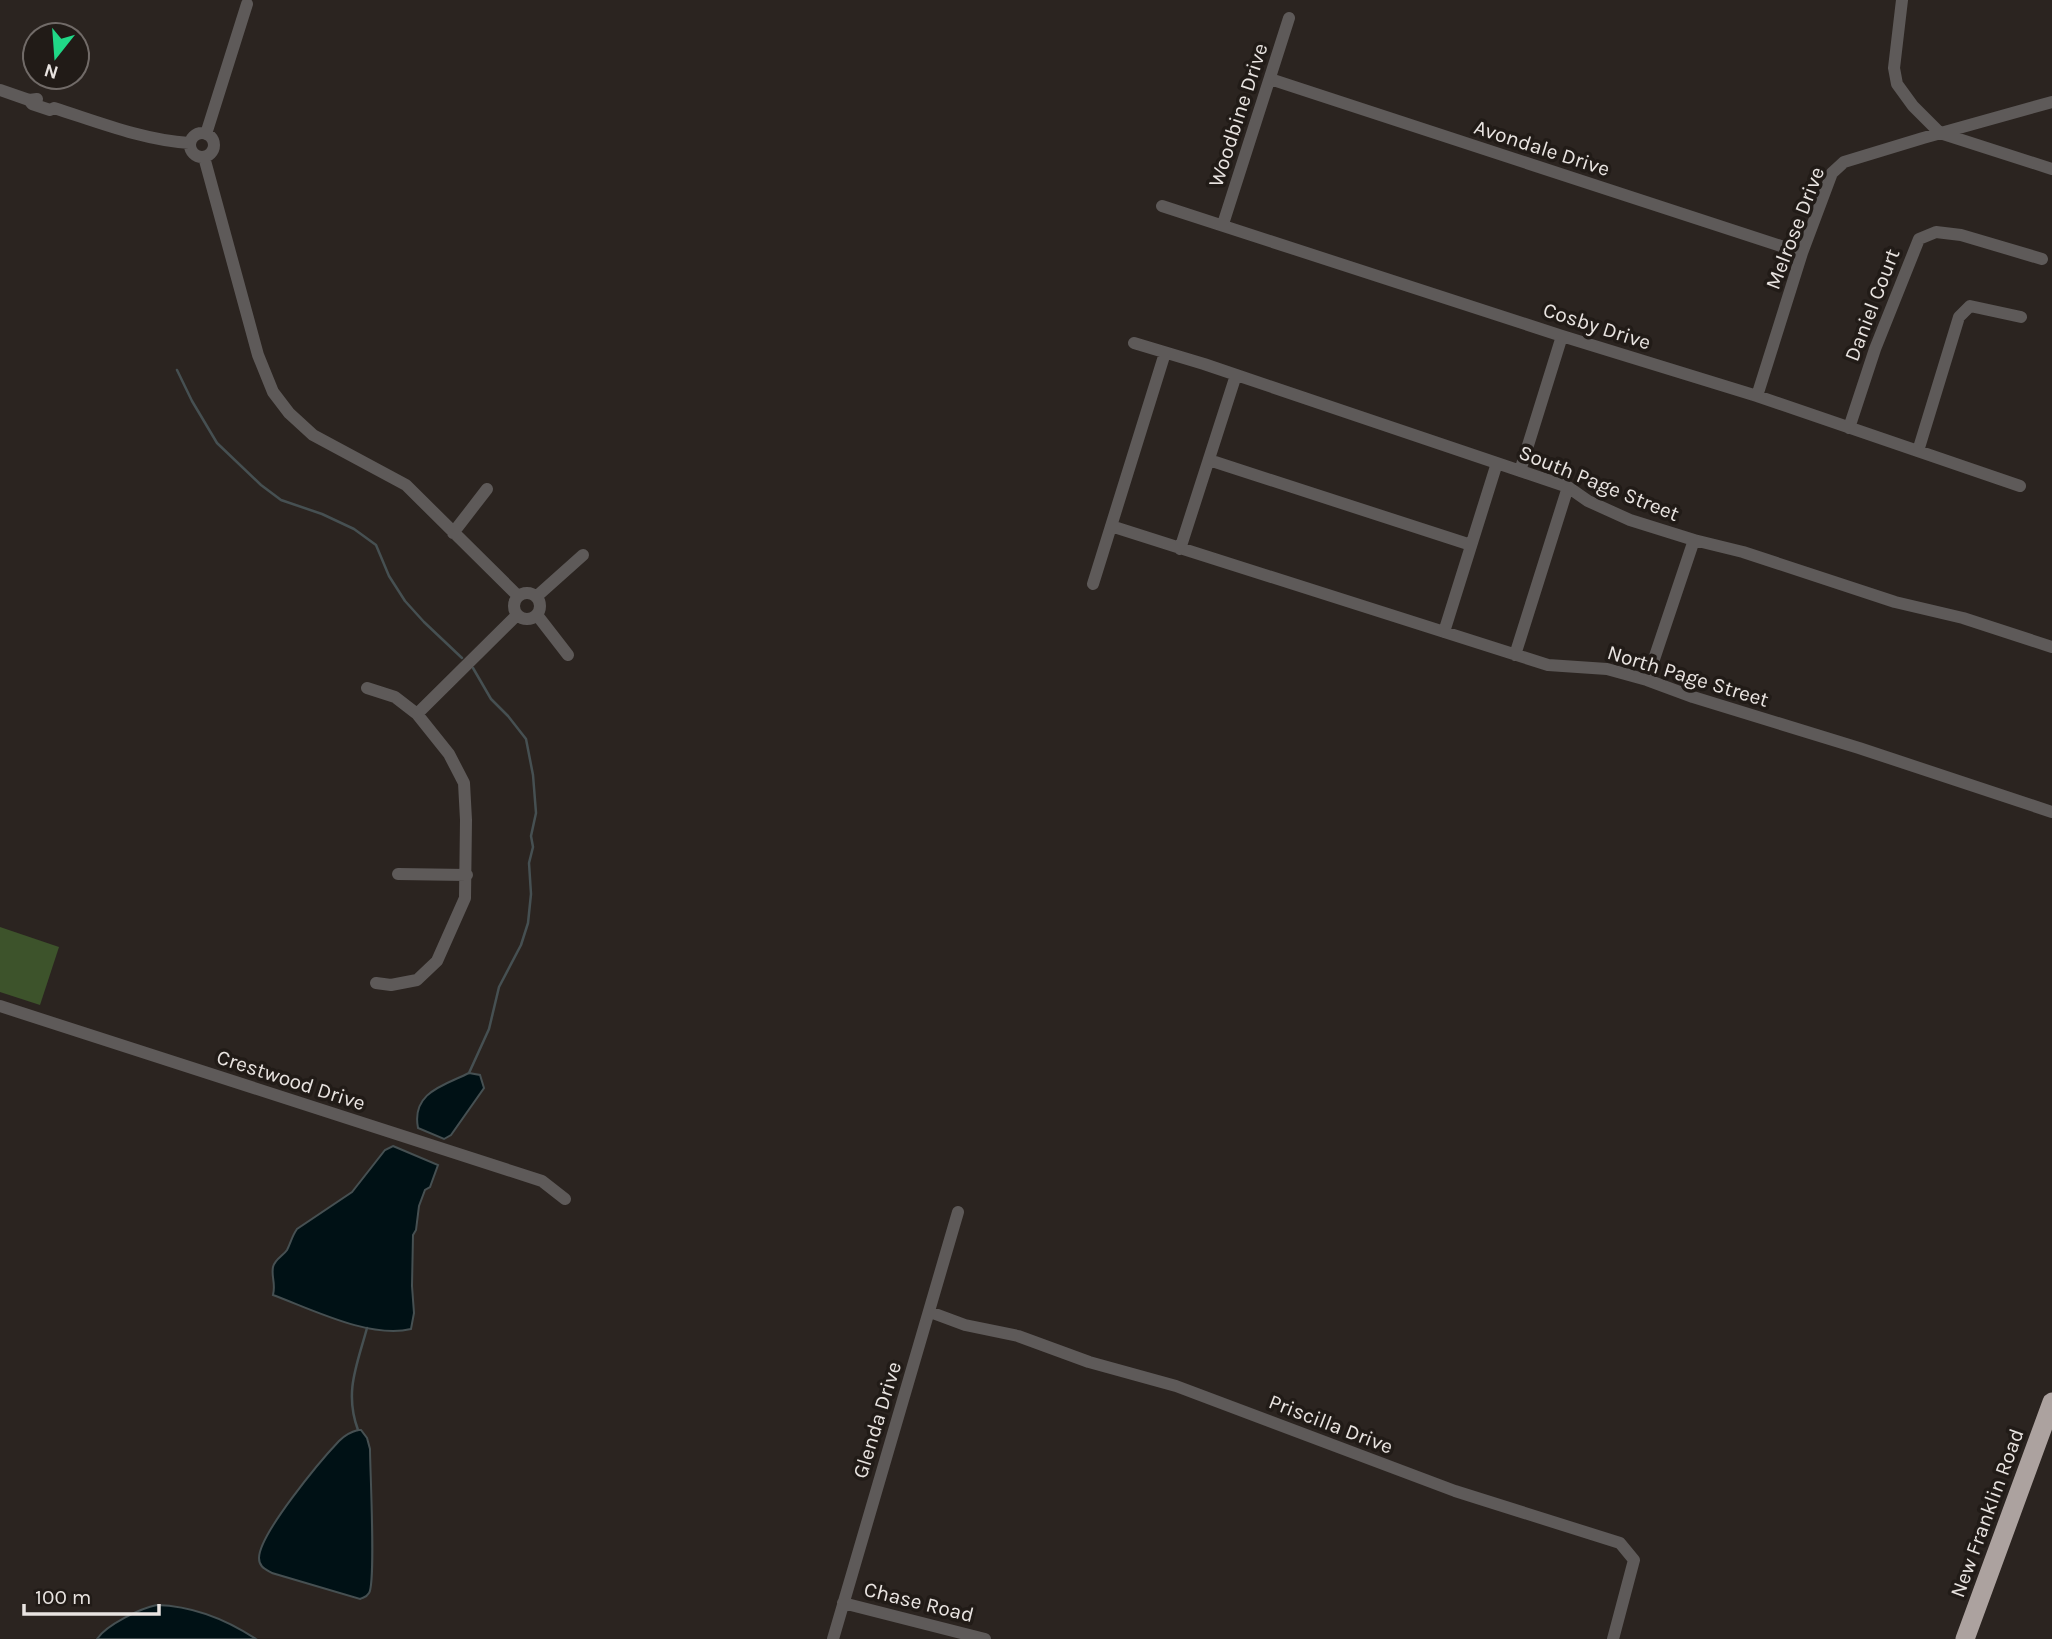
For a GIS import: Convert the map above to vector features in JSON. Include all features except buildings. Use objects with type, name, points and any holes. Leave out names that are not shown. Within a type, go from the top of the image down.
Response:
[{"type":"highway","name":"New Franklin Road","points":[[1965,1639],[2052,1402]]},
{"type":"street","points":[[1902,0],[1893,61],[1898,84],[1913,106],[1940,133],[2052,169]]},
{"type":"street","points":[[206,134],[247,5]]},
{"type":"street","name":"Woodbine Drive","points":[[1223,224],[1289,18]]},
{"type":"street","name":"Avondale Drive","points":[[1270,79],[1802,253]]},
{"type":"street","points":[[0,90],[51,104],[54,108],[131,132],[170,142],[189,143]]},
{"type":"street","name":"Melrose Drive","points":[[1757,396],[1802,253],[1832,173],[1837,167],[1844,162],[2052,102]]},
{"type":"street","points":[[197,134],[206,134],[212,138],[214,146],[211,153],[204,157],[193,154],[189,143],[197,134]]},
{"type":"street","points":[[204,157],[258,355],[273,392],[289,413],[313,435],[405,485],[518,596]]},
{"type":"street","name":"Cosby Drive","points":[[1162,205],[1562,336],[1757,396],[2020,486]]},
{"type":"street","name":"Daniel Court","points":[[1849,428],[1875,349],[1919,239],[1936,232],[1961,235],[2042,259]]},
{"type":"street","points":[[1918,451],[1959,317],[1970,306],[2021,317]]},
{"type":"street","points":[[1520,471],[1562,336]]},
{"type":"street","name":"South Page Street","points":[[1134,343],[1568,487],[1588,501],[1630,520],[1742,552],[1895,602],[1963,618],[2052,646]]},
{"type":"street","points":[[1093,584],[1165,353]]},
{"type":"street","points":[[1180,548],[1236,375]]},
{"type":"street","points":[[1209,460],[1472,545]]},
{"type":"street","points":[[1444,632],[1497,463]]},
{"type":"street","points":[[1515,654],[1568,487]]},
{"type":"street","points":[[453,534],[487,489]]},
{"type":"street","name":"North Page Street","points":[[1111,526],[1548,665],[1607,669],[1647,680],[2052,811]]},
{"type":"street","points":[[1647,680],[1694,540]]},
{"type":"street","points":[[536,597],[583,555]]},
{"type":"street","points":[[526,593],[536,597],[540,607],[537,615],[529,619],[517,615],[514,603],[518,596],[526,593]]},
{"type":"street","points":[[417,714],[517,615]]},
{"type":"street","points":[[537,615],[568,655]]},
{"type":"street","points":[[367,688],[395,697],[417,714],[449,754],[464,783],[467,875],[465,898],[438,961],[417,980],[391,985],[376,983]]},
{"type":"street","points":[[398,874],[467,875]]},
{"type":"street","name":"Crestwood Drive","points":[[0,1006],[542,1181],[565,1199]]},
{"type":"street","name":"Glenda Drive","points":[[833,1639],[958,1212]]},
{"type":"street","name":"Priscilla Drive","points":[[930,1312],[965,1325],[1018,1336],[1089,1362],[1176,1386],[1455,1491],[1620,1543],[1634,1560],[1614,1639]]},
{"type":"street","name":"Chase Road","points":[[843,1603],[985,1639]]},
{"type":"green space","points":[[0,927],[59,947],[40,1005],[0,992]]},
{"type":"shaded area","points":[[469,1073],[480,1075],[484,1088],[451,1135],[444,1139],[418,1128],[417,1116],[425,1098],[440,1086]]},
{"type":"shaded area","points":[[393,1146],[438,1165],[419,1206],[413,1235],[414,1313],[411,1329],[377,1330],[359,1326],[273,1295],[273,1267],[287,1250],[297,1229],[352,1192],[385,1150]]},
{"type":"shaded area","points":[[358,1430],[367,1438],[370,1449],[372,1525],[371,1585],[368,1595],[360,1599],[272,1573],[261,1566],[259,1561],[269,1532],[306,1480],[339,1441]]},
{"type":"shaded area","points":[[157,1605],[209,1615],[256,1639],[97,1639],[124,1618]]},
{"type":"waterway","points":[[177,370],[217,443],[261,485],[281,500],[322,514],[354,529],[376,545],[389,576],[405,601],[462,658]]},
{"type":"waterway","points":[[469,1073],[489,1029],[499,987],[521,945],[528,923],[531,894],[529,863],[536,813],[533,775],[526,739],[491,699],[473,668]]},
{"type":"waterway","points":[[358,1430],[352,1391],[367,1328]]}]
